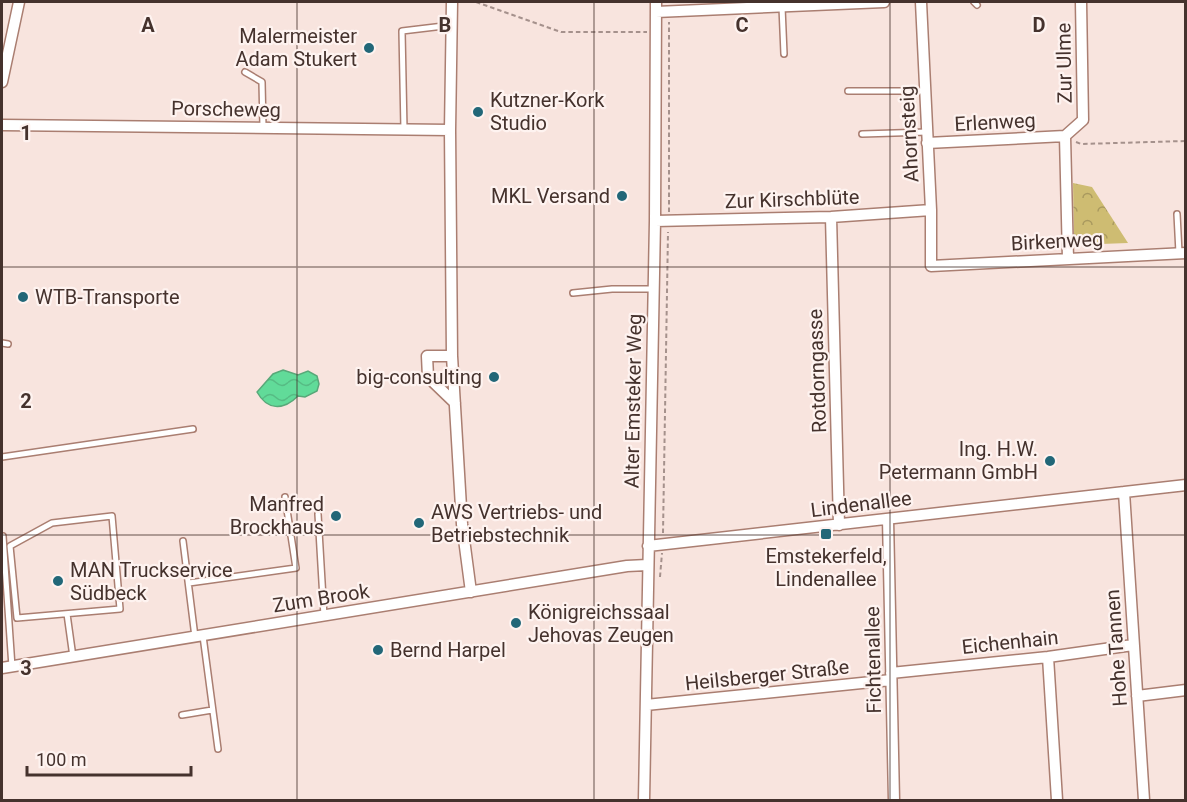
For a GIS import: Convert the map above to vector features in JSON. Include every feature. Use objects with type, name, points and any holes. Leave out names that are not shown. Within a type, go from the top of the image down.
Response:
[{"type":"street","points":[[2,82],[20,2]]},
{"type":"street","points":[[452,2],[450,130],[452,356],[462,524],[471,592]]},
{"type":"street","points":[[656,7],[669,12],[884,2]]},
{"type":"street","name":"Ahornsteig","points":[[921,2],[931,210],[931,266]]},
{"type":"street","name":"Zur Ulme","points":[[1065,136],[1083,120],[1081,2]]},
{"type":"street","name":"Alter Emsteker Weg","points":[[644,801],[655,221],[656,7]]},
{"type":"street","name":"Porscheweg","points":[[2,125],[450,130]]},
{"type":"street","points":[[1065,136],[1068,259]]},
{"type":"street","name":"Erlenweg","points":[[927,137],[1065,136]]},
{"type":"street","name":"Zur Kirschblüte","points":[[655,221],[831,217],[931,210]]},
{"type":"street","name":"Rotdorngasse","points":[[831,217],[839,525]]},
{"type":"street","name":"Birkenweg","points":[[931,266],[1182,253]]},
{"type":"street","points":[[452,356],[427,356],[428,377],[455,404]]},
{"type":"street","name":"Lindenallee","points":[[648,546],[1185,485]]},
{"type":"street","name":"Hohe Tannen","points":[[1124,492],[1144,801]]},
{"type":"street","name":"Fichtenallee","points":[[888,519],[894,801]]},
{"type":"street","name":"Zum Brook","points":[[7,668],[627,566],[647,566]]},
{"type":"street","name":"Eichenhain","points":[[891,676],[1133,645]]},
{"type":"street","points":[[1048,657],[1057,801]]},
{"type":"street","name":"Heilsberger Straße","points":[[646,705],[891,676]]},
{"type":"street","points":[[1137,696],[1185,690]]},
{"type":"lane","points":[[782,7],[784,54]]},
{"type":"lane","points":[[404,129],[402,31],[452,25]]},
{"type":"lane","points":[[245,72],[262,82],[263,127]]},
{"type":"lane","points":[[848,91],[925,91]]},
{"type":"lane","points":[[862,134],[927,137]]},
{"type":"lane","points":[[1177,214],[1182,253]]},
{"type":"lane","points":[[573,293],[612,289],[653,289]]},
{"type":"lane","points":[[2,343],[9,344]]},
{"type":"lane","points":[[2,457],[194,429]]},
{"type":"lane","points":[[189,583],[296,568],[285,497]]},
{"type":"lane","points":[[318,514],[324,616]]},
{"type":"lane","points":[[112,516],[120,609],[67,614],[17,618],[10,546],[52,523],[112,516]]},
{"type":"lane","points":[[2,536],[7,668]]},
{"type":"lane","points":[[183,540],[218,749]]},
{"type":"lane","points":[[67,614],[73,657]]},
{"type":"lane","points":[[182,715],[212,710]]},
{"type":"path","points":[[476,2],[561,32],[656,33]]},
{"type":"path","points":[[660,582],[663,544],[669,12]]},
{"type":"path","points":[[1065,136],[1081,144],[1185,141]]},
{"type":"green space","points":[[1073,183],[1092,187],[1128,243],[1074,245]]},
{"type":"water","points":[[283,370],[298,375],[308,371],[317,376],[319,384],[317,391],[305,397],[298,396],[281,406],[270,405],[257,392],[273,374]]},
{"type":"place","name":"Malermeister Adam Stukert","points":[[369,48]]},
{"type":"place","name":"Kutzner-Kork Studio","points":[[478,112]]},
{"type":"place","name":"MKL Versand","points":[[622,196]]},
{"type":"place","name":"WTB-Transporte","points":[[23,297]]},
{"type":"place","name":"big-consulting","points":[[494,377]]},
{"type":"place","name":"Ing. H.W. Petermann GmbH","points":[[1050,461]]},
{"type":"place","name":"Manfred Brockhaus","points":[[336,516]]},
{"type":"place","name":"AWS Vertriebs- und Betriebstechnik","points":[[419,523]]},
{"type":"place","name":"Emstekerfeld, Lindenallee","points":[[826,534]]},
{"type":"place","name":"MAN Truckservice Südbeck","points":[[58,581]]},
{"type":"place","name":"Königreichssaal Jehovas Zeugen","points":[[516,623]]},
{"type":"place","name":"Bernd Harpel","points":[[378,650]]}]
